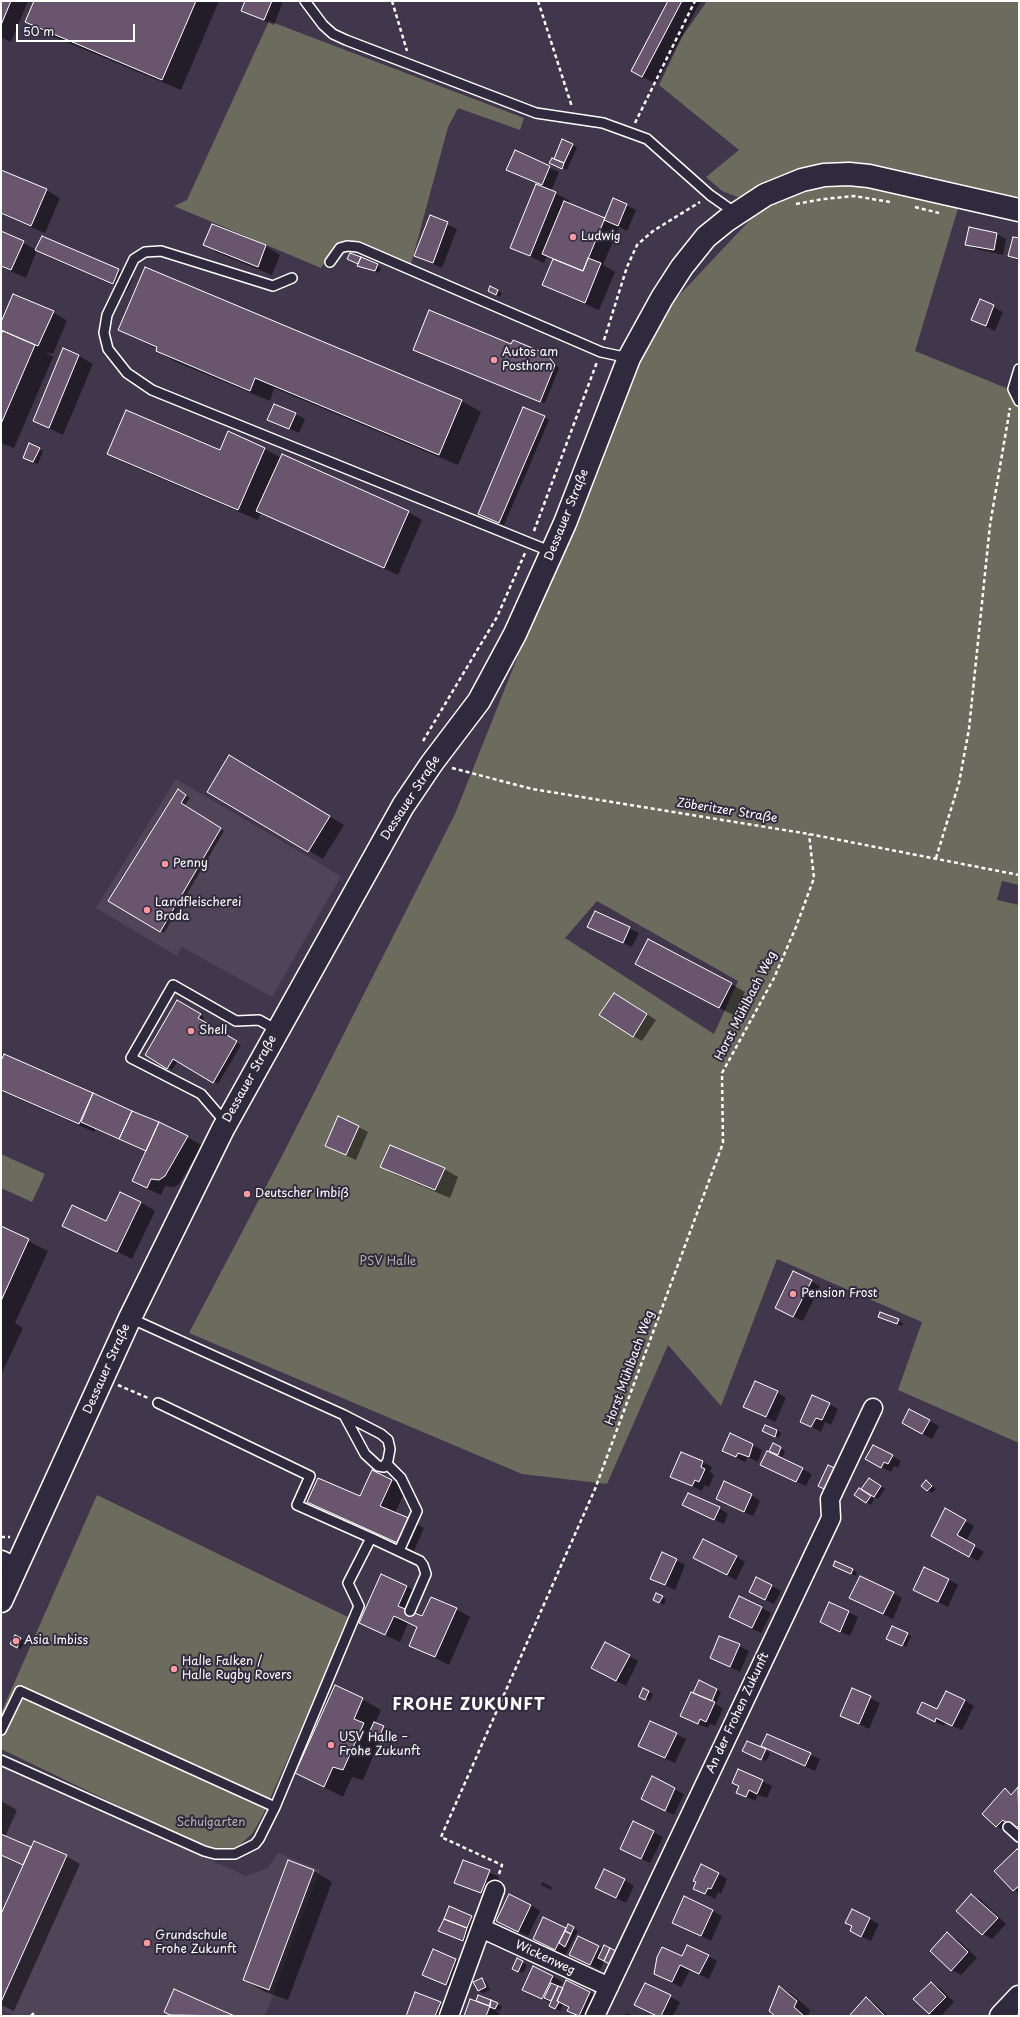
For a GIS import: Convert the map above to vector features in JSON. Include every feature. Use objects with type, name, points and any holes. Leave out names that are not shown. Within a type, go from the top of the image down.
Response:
[{"type":"main road","name":"Dessauer Straße","points":[[1,1601],[8,1566],[103,1378],[130,1318],[226,1123],[404,806],[432,763],[479,701],[515,634],[565,523],[629,358],[673,279],[693,251],[706,237],[766,195],[783,187],[824,175],[849,174],[869,176],[948,205],[1019,210]]},
{"type":"main road","points":[[1001,2016],[1019,1997]]},
{"type":"street","name":"An der Frohen Zukunft","points":[[595,2016],[831,1518],[830,1498],[873,1408]]},
{"type":"street","points":[[449,2016],[495,1890]]},
{"type":"street","name":"Wickenweg","points":[[481,1928],[609,1987]]},
{"type":"lane","points":[[305,1],[323,25],[333,34],[412,66],[536,114],[576,118],[603,123],[647,139],[710,195],[737,214]]},
{"type":"lane","points":[[330,262],[340,248],[347,246],[358,247],[601,352],[629,358]]},
{"type":"lane","points":[[292,278],[273,286],[161,252],[144,252],[134,258],[107,315],[104,333],[108,349],[127,373],[152,390],[552,552]]},
{"type":"lane","points":[[1019,369],[1013,389],[1019,401]]},
{"type":"lane","points":[[226,1123],[201,1094],[131,1058],[173,985],[236,1021],[259,1020],[277,1030]]},
{"type":"lane","points":[[130,1318],[344,1415],[372,1428],[388,1440],[390,1449],[387,1464],[384,1467],[381,1468],[365,1454],[344,1415]]},
{"type":"lane","points":[[158,1403],[310,1476],[298,1506],[356,1528],[371,1538],[420,1561],[426,1570],[425,1577],[410,1611]]},
{"type":"lane","points":[[387,1464],[401,1478],[417,1511],[399,1551]]},
{"type":"lane","points":[[1,1760],[204,1851],[215,1854],[235,1854],[255,1844],[275,1807],[360,1606],[348,1583],[371,1538]]},
{"type":"lane","points":[[1,1730],[20,1691],[275,1807]]},
{"type":"lane","points":[[1008,1827],[1019,1837]]},
{"type":"path","points":[[392,1],[412,66]]},
{"type":"path","points":[[538,1],[563,74],[576,118]]},
{"type":"path","points":[[630,132],[695,1]]},
{"type":"path","points":[[789,206],[824,199],[854,196],[892,202]]},
{"type":"path","points":[[913,207],[948,205]]},
{"type":"path","points":[[936,858],[959,783],[969,728],[990,525],[1013,389]]},
{"type":"path","name":"Zöberitzer Straße","points":[[432,763],[532,789],[809,834],[1019,875]]},
{"type":"path","name":"Horst Mühlbach Weg","points":[[502,1865],[441,1837],[595,1489],[712,1173],[723,1143],[722,1073],[774,978],[814,878],[809,834]]},
{"type":"path","points":[[103,1378],[158,1403]]},
{"type":"path","points":[[1,1537],[10,1537]]},
{"type":"path","points":[[31,2016],[34,2012]]},
{"type":"shaded area","points":[[176,779],[341,876],[272,997],[182,947],[177,956],[96,908]]},
{"type":"shaded area","name":"Grundschule Frohe Zukunft","points":[[1,1765],[246,1876],[268,1868],[278,1853],[320,1870],[265,2016],[16,2016],[1,2009],[1,1870],[3,1865],[1,1864]]},
{"type":"green space","points":[[707,1],[1019,1],[1019,201],[889,171],[740,198],[722,191],[706,177],[739,150],[659,85],[682,37]]},
{"type":"green space","points":[[269,21],[524,118],[520,130],[458,108],[448,127],[411,264],[349,240],[336,243],[321,268],[174,206],[187,200]]},
{"type":"green space","name":"PSV Halle","points":[[852,176],[959,205],[915,351],[1011,390],[1019,404],[1019,885],[1002,881],[997,900],[1019,905],[1019,1443],[898,1390],[922,1322],[777,1259],[721,1406],[668,1345],[607,1484],[522,1474],[189,1333],[283,1154],[455,814],[627,382],[671,304],[765,204]],"holes":[[[597,901],[738,981],[714,1034],[565,938]]]},
{"type":"green space","points":[[1,1154],[45,1174],[32,1202],[1,1188]]},
{"type":"green space","name":"Halle Falken / Halle Rugby Rovers","points":[[97,1495],[350,1618],[262,1817],[252,1834],[236,1848],[220,1850],[206,1848],[1,1749],[1,1713]]},
{"type":"building","points":[[1,1],[11,1],[1,25]]},
{"type":"building","points":[[34,1],[196,1],[162,80],[25,22]]},
{"type":"building","points":[[245,1],[272,1],[264,20],[241,11]]},
{"type":"building","points":[[668,1],[682,1],[642,77],[631,71]]},
{"type":"building","points":[[562,139],[573,144],[564,163],[554,159]]},
{"type":"building","points":[[515,150],[550,166],[542,185],[506,170]]},
{"type":"building","points":[[552,158],[564,163],[562,169],[549,163]]},
{"type":"building","points":[[1,170],[47,189],[31,226],[1,213]]},
{"type":"building","points":[[536,184],[556,192],[530,256],[510,248]]},
{"type":"building","points":[[613,198],[627,204],[618,226],[604,220]]},
{"type":"building","name":"Ludwig","points":[[564,201],[605,218],[583,271],[542,254]]},
{"type":"building","points":[[430,215],[448,222],[433,263],[414,256]]},
{"type":"building","points":[[212,224],[266,245],[258,267],[203,245]]},
{"type":"building","points":[[969,227],[997,233],[994,250],[965,245]]},
{"type":"building","points":[[1,231],[24,241],[11,270],[1,266]]},
{"type":"building","points":[[42,236],[119,269],[113,284],[35,250]]},
{"type":"building","points":[[1013,237],[1019,238],[1019,259],[1008,256]]},
{"type":"building","points":[[350,253],[361,257],[358,264],[347,259]]},
{"type":"building","points":[[361,257],[378,264],[375,271],[357,266]]},
{"type":"building","points":[[588,258],[601,263],[585,303],[542,285],[553,259],[583,271]]},
{"type":"building","points":[[145,267],[462,400],[439,455],[255,378],[250,391],[156,351],[157,347],[118,330]]},
{"type":"building","points":[[490,286],[498,290],[496,295],[488,291]]},
{"type":"building","points":[[13,294],[54,311],[38,346],[1,330],[1,322]]},
{"type":"building","points":[[980,299],[994,305],[986,326],[971,320]]},
{"type":"building","name":"Autos am Posthorn","points":[[429,310],[511,344],[513,340],[547,354],[555,365],[540,402],[413,350]]},
{"type":"building","points":[[3,331],[35,345],[1,424],[1,334]]},
{"type":"building","points":[[63,348],[79,355],[49,428],[33,421]]},
{"type":"building","points":[[274,404],[296,413],[289,429],[267,420]]},
{"type":"building","points":[[523,407],[545,416],[499,523],[478,514]]},
{"type":"building","points":[[126,410],[220,450],[228,431],[265,448],[238,510],[107,454]]},
{"type":"building","points":[[29,443],[40,448],[33,462],[23,458]]},
{"type":"building","points":[[282,454],[409,511],[384,568],[256,511]]},
{"type":"building","points":[[229,755],[330,816],[308,852],[207,792]]},
{"type":"building","name":"Penny","points":[[178,789],[186,795],[181,803],[221,828],[160,932],[108,901]]},
{"type":"building","points":[[595,911],[630,927],[623,943],[587,927]]},
{"type":"building","points":[[648,939],[732,983],[719,1008],[635,964]]},
{"type":"building","points":[[614,993],[647,1014],[633,1037],[599,1015]]},
{"type":"building","points":[[177,1000],[201,1014],[198,1018],[237,1041],[213,1083],[173,1059],[167,1069],[145,1055]]},
{"type":"building","points":[[4,1054],[93,1093],[79,1124],[1,1090],[1,1061]]},
{"type":"building","points":[[93,1093],[132,1111],[119,1139],[81,1122]]},
{"type":"building","points":[[132,1111],[159,1122],[146,1151],[119,1139]]},
{"type":"building","points":[[338,1116],[359,1126],[346,1155],[325,1146]]},
{"type":"building","points":[[159,1122],[188,1136],[165,1176],[159,1180],[151,1179],[147,1188],[132,1181]]},
{"type":"building","points":[[390,1145],[445,1168],[435,1190],[380,1167]]},
{"type":"building","points":[[120,1192],[141,1202],[117,1252],[62,1226],[72,1205],[106,1221]]},
{"type":"building","points":[[1,1226],[29,1239],[1,1301]]},
{"type":"building","name":"Pension Frost","points":[[793,1271],[812,1280],[793,1317],[775,1308]]},
{"type":"building","points":[[880,1312],[899,1319],[897,1324],[878,1317]]},
{"type":"building","points":[[755,1381],[778,1391],[766,1417],[743,1407]]},
{"type":"building","points":[[812,1395],[830,1403],[822,1420],[816,1418],[811,1427],[800,1422]]},
{"type":"building","points":[[909,1409],[930,1420],[922,1434],[902,1423]]},
{"type":"building","points":[[765,1425],[777,1430],[775,1437],[762,1431]]},
{"type":"building","points":[[730,1433],[753,1444],[749,1457],[738,1453],[736,1457],[722,1451]]},
{"type":"building","points":[[773,1443],[781,1447],[778,1455],[769,1451]]},
{"type":"building","points":[[873,1445],[893,1455],[888,1464],[884,1462],[881,1468],[865,1459]]},
{"type":"building","points":[[767,1451],[803,1468],[796,1482],[760,1465]]},
{"type":"building","points":[[681,1452],[703,1461],[701,1467],[705,1469],[699,1482],[695,1480],[692,1486],[670,1477]]},
{"type":"building","points":[[828,1465],[837,1469],[828,1491],[818,1486]]},
{"type":"building","points":[[372,1470],[392,1480],[380,1506],[411,1519],[400,1544],[307,1502],[318,1478],[360,1496]]},
{"type":"building","points":[[869,1478],[881,1486],[874,1497],[861,1489]]},
{"type":"building","points":[[926,1480],[932,1486],[927,1491],[921,1486]]},
{"type":"building","points":[[724,1481],[752,1494],[744,1512],[716,1499]]},
{"type":"building","points":[[859,1488],[871,1496],[866,1503],[854,1495]]},
{"type":"building","points":[[688,1493],[720,1507],[714,1520],[682,1505]]},
{"type":"building","points":[[945,1508],[966,1520],[957,1535],[975,1545],[969,1557],[931,1536]]},
{"type":"building","points":[[703,1539],[737,1556],[727,1575],[693,1558]]},
{"type":"building","points":[[662,1552],[677,1559],[665,1585],[650,1579]]},
{"type":"building","points":[[835,1561],[853,1569],[851,1574],[833,1566]]},
{"type":"building","points":[[924,1567],[949,1579],[938,1602],[913,1590]]},
{"type":"building","points":[[381,1574],[407,1586],[398,1606],[422,1616],[431,1597],[457,1608],[435,1657],[409,1646],[417,1627],[394,1616],[385,1635],[359,1623]]},
{"type":"building","points":[[860,1576],[894,1592],[883,1614],[849,1598]]},
{"type":"building","points":[[756,1577],[772,1585],[765,1600],[749,1592]]},
{"type":"building","points":[[656,1593],[663,1596],[659,1603],[653,1600]]},
{"type":"building","points":[[739,1596],[762,1607],[752,1628],[729,1617]]},
{"type":"building","points":[[829,1602],[849,1611],[840,1632],[820,1622]]},
{"type":"building","points":[[892,1626],[908,1633],[902,1646],[886,1639]]},
{"type":"building","name":"Asia Imbiss","points":[[15,1635],[21,1638],[17,1648],[10,1644]]},
{"type":"building","points":[[719,1636],[740,1644],[730,1667],[710,1658]]},
{"type":"building","points":[[605,1642],[630,1655],[616,1681],[591,1668]]},
{"type":"building","points":[[699,1680],[717,1689],[712,1701],[693,1693]]},
{"type":"building","name":"USV Halle – Frohe Zukunft","points":[[335,1685],[363,1698],[354,1719],[364,1723],[343,1770],[333,1767],[324,1787],[295,1773]]},
{"type":"building","points":[[643,1688],[649,1691],[645,1700],[639,1697]]},
{"type":"building","points":[[852,1688],[871,1696],[859,1724],[840,1716]]},
{"type":"building","points":[[946,1691],[965,1700],[952,1726],[936,1718],[935,1722],[917,1713],[922,1702],[937,1709]]},
{"type":"building","points":[[691,1692],[715,1702],[706,1722],[700,1719],[698,1724],[680,1716]]},
{"type":"building","points":[[650,1721],[677,1733],[665,1758],[638,1746]]},
{"type":"building","points":[[374,1722],[384,1726],[378,1740],[368,1735]]},
{"type":"building","points":[[767,1734],[811,1753],[805,1766],[761,1746]]},
{"type":"building","points":[[747,1741],[766,1749],[761,1760],[742,1751]]},
{"type":"building","points":[[738,1769],[763,1780],[757,1794],[749,1790],[746,1797],[736,1793],[739,1786],[732,1783]]},
{"type":"building","points":[[652,1776],[675,1788],[665,1811],[641,1799]]},
{"type":"building","points":[[1018,1787],[1019,1825],[1014,1830],[1003,1820],[996,1827],[982,1814],[1005,1788],[1011,1795]]},
{"type":"building","points":[[633,1821],[654,1831],[641,1859],[620,1849]]},
{"type":"building","points":[[1,1834],[31,1847],[23,1865],[1,1855]]},
{"type":"building","points":[[34,1841],[67,1855],[1,2002],[1,1914]]},
{"type":"building","points":[[1017,1849],[1019,1850],[1019,1886],[1013,1891],[994,1871]]},
{"type":"building","points":[[288,1860],[314,1870],[269,1990],[243,1980]]},
{"type":"building","points":[[463,1860],[490,1870],[481,1893],[454,1883]]},
{"type":"building","points":[[701,1864],[719,1873],[711,1889],[708,1888],[705,1894],[693,1889],[696,1882],[693,1881]]},
{"type":"building","points":[[604,1869],[625,1879],[616,1898],[595,1888]]},
{"type":"building","points":[[509,1894],[531,1905],[518,1932],[496,1921]]},
{"type":"building","points":[[971,1894],[998,1918],[982,1935],[956,1911]]},
{"type":"building","points":[[684,1896],[713,1910],[701,1936],[672,1923]]},
{"type":"building","points":[[449,1906],[472,1916],[467,1928],[444,1919]]},
{"type":"building","points":[[852,1909],[870,1918],[861,1937],[850,1931],[852,1926],[845,1923]]},
{"type":"building","points":[[543,1917],[566,1928],[555,1950],[533,1939]]},
{"type":"building","points":[[444,1919],[467,1928],[463,1941],[438,1931]]},
{"type":"building","points":[[568,1924],[574,1927],[571,1934],[565,1931]]},
{"type":"building","points":[[565,1931],[571,1934],[565,1947],[559,1943]]},
{"type":"building","points":[[947,1932],[968,1952],[951,1971],[930,1951]]},
{"type":"building","points":[[578,1936],[599,1946],[590,1965],[569,1955]]},
{"type":"building","points":[[604,1945],[610,1948],[604,1961],[598,1958]]},
{"type":"building","points":[[687,1945],[709,1955],[699,1974],[680,1965],[672,1982],[654,1974],[657,1957],[662,1947],[682,1956]]},
{"type":"building","points":[[610,1948],[618,1952],[611,1965],[604,1961]]},
{"type":"building","points":[[433,1949],[456,1959],[446,1985],[422,1975]]},
{"type":"building","points":[[517,1958],[523,1961],[518,1972],[512,1969]]},
{"type":"building","points":[[533,1966],[553,1976],[542,1999],[522,1990]]},
{"type":"building","points":[[482,1978],[486,1987],[478,1991],[473,1982]]},
{"type":"building","points":[[566,1980],[590,1992],[579,2016],[567,2011],[569,2007],[557,2001]]},
{"type":"building","points":[[931,1982],[946,1997],[929,2014],[913,1999]]},
{"type":"building","points":[[551,1983],[558,1986],[551,2001],[544,1998]]},
{"type":"building","points":[[645,1983],[671,1995],[661,2016],[657,2016],[634,2005]]},
{"type":"building","points":[[558,1986],[563,1988],[557,2001],[559,2002],[555,2009],[549,2006]]},
{"type":"building","points":[[779,1986],[797,2001],[794,2007],[804,2016],[775,2016],[769,2011]]},
{"type":"building","points":[[174,1989],[235,2016],[170,2015],[164,2012]]},
{"type":"building","points":[[415,1992],[441,2002],[435,2016],[406,2016]]},
{"type":"building","points":[[478,1995],[491,2000],[489,2006],[476,2001]]},
{"type":"building","points":[[866,1997],[885,2016],[849,2016]]},
{"type":"building","points":[[470,1999],[490,2006],[486,2016],[464,2016]]},
{"type":"building","points":[[491,2000],[498,2003],[495,2009],[490,2007]]},
{"type":"place","name":"Ludwig","points":[[573,237]]},
{"type":"place","name":"Autos am Posthorn","points":[[494,360]]},
{"type":"place","name":"Penny","points":[[165,864]]},
{"type":"place","name":"Landfleischerei Broda","points":[[147,910]]},
{"type":"place","name":"Shell","points":[[191,1031]]},
{"type":"place","name":"Deutscher Imbiß","points":[[247,1194]]},
{"type":"place","name":"Pension Frost","points":[[793,1294]]},
{"type":"place","name":"Asia Imbiss","points":[[16,1641]]},
{"type":"place","name":"Halle Falken / Halle Rugby Rovers","points":[[174,1669]]},
{"type":"place","name":"USV Halle – Frohe Zukunft","points":[[331,1745]]},
{"type":"place","name":"Grundschule Frohe Zukunft","points":[[147,1943]]},
{"type":"district","name":"FROHE ZUKUNFT","points":[[469,1706]]},
{"type":"park label","name":"Schulgarten","points":[[211,1823]]}]
